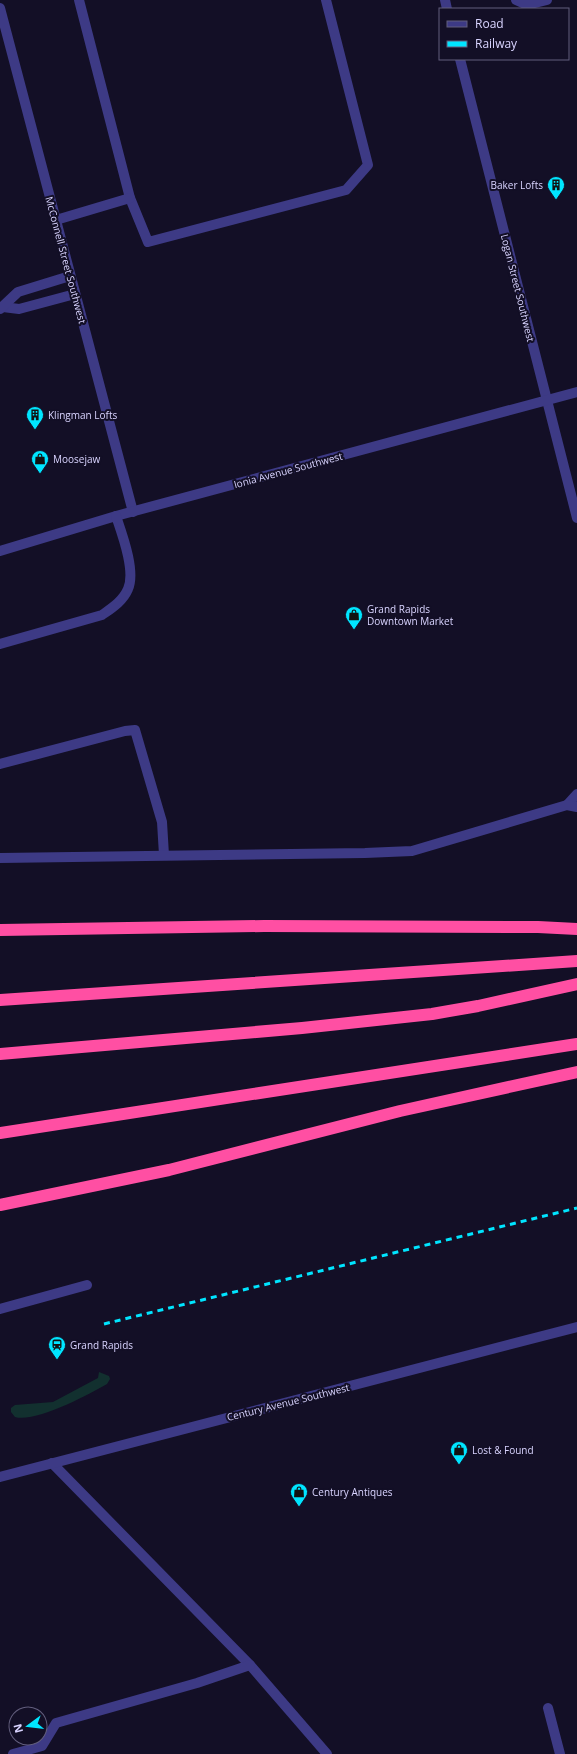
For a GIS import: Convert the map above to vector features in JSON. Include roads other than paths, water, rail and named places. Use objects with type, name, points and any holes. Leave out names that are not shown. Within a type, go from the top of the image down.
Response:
[{"type":"highway","points":[[0,930],[380,926],[538,927],[577,929]]},
{"type":"highway","points":[[0,1000],[577,961]]},
{"type":"highway","points":[[0,1054],[302,1028],[432,1014],[478,1006],[577,984]]},
{"type":"highway","points":[[0,1133],[577,1044]]},
{"type":"highway","points":[[0,1205],[169,1170],[400,1111],[577,1072]]},
{"type":"street","points":[[79,0],[130,198],[148,242],[346,190],[368,165],[326,0]]},
{"type":"street","points":[[516,0],[527,5],[546,0]]},
{"type":"street","name":"McConnell Street Southwest","points":[[0,8],[133,512]]},
{"type":"street","name":"Logan Street Southwest","points":[[460,60],[577,518]]},
{"type":"street","points":[[56,220],[130,198]]},
{"type":"street","points":[[2,308],[18,292],[70,276]]},
{"type":"street","points":[[2,308],[19,309],[75,294]]},
{"type":"street","name":"Ionia Avenue Southwest","points":[[0,551],[116,516],[577,392]]},
{"type":"street","points":[[0,644],[102,614],[116,605],[129,588],[130,570],[116,516]]},
{"type":"street","points":[[0,764],[125,731],[135,730],[162,822],[164,856]]},
{"type":"street","points":[[0,858],[412,851],[572,806],[577,794]]},
{"type":"street","points":[[0,1309],[87,1285]]},
{"type":"street","name":"Century Avenue Southwest","points":[[0,1477],[577,1327]]},
{"type":"street","points":[[52,1463],[250,1665],[327,1754]]},
{"type":"street","points":[[13,1754],[42,1746],[56,1723],[197,1683],[250,1665]]},
{"type":"street","points":[[548,1708],[560,1754]]},
{"type":"railway","points":[[104,1324],[577,1208]]},
{"type":"place","name":"Baker Lofts","points":[[556,200]]},
{"type":"place","name":"Klingman Lofts","points":[[35,430]]},
{"type":"place","name":"Moosejaw","points":[[40,474]]},
{"type":"place","name":"Grand Rapids Downtown Market","points":[[354,630]]},
{"type":"place","name":"Grand Rapids","points":[[57,1360]]},
{"type":"place","name":"Lost & Found","points":[[459,1465]]},
{"type":"place","name":"Century Antiques","points":[[299,1507]]}]
